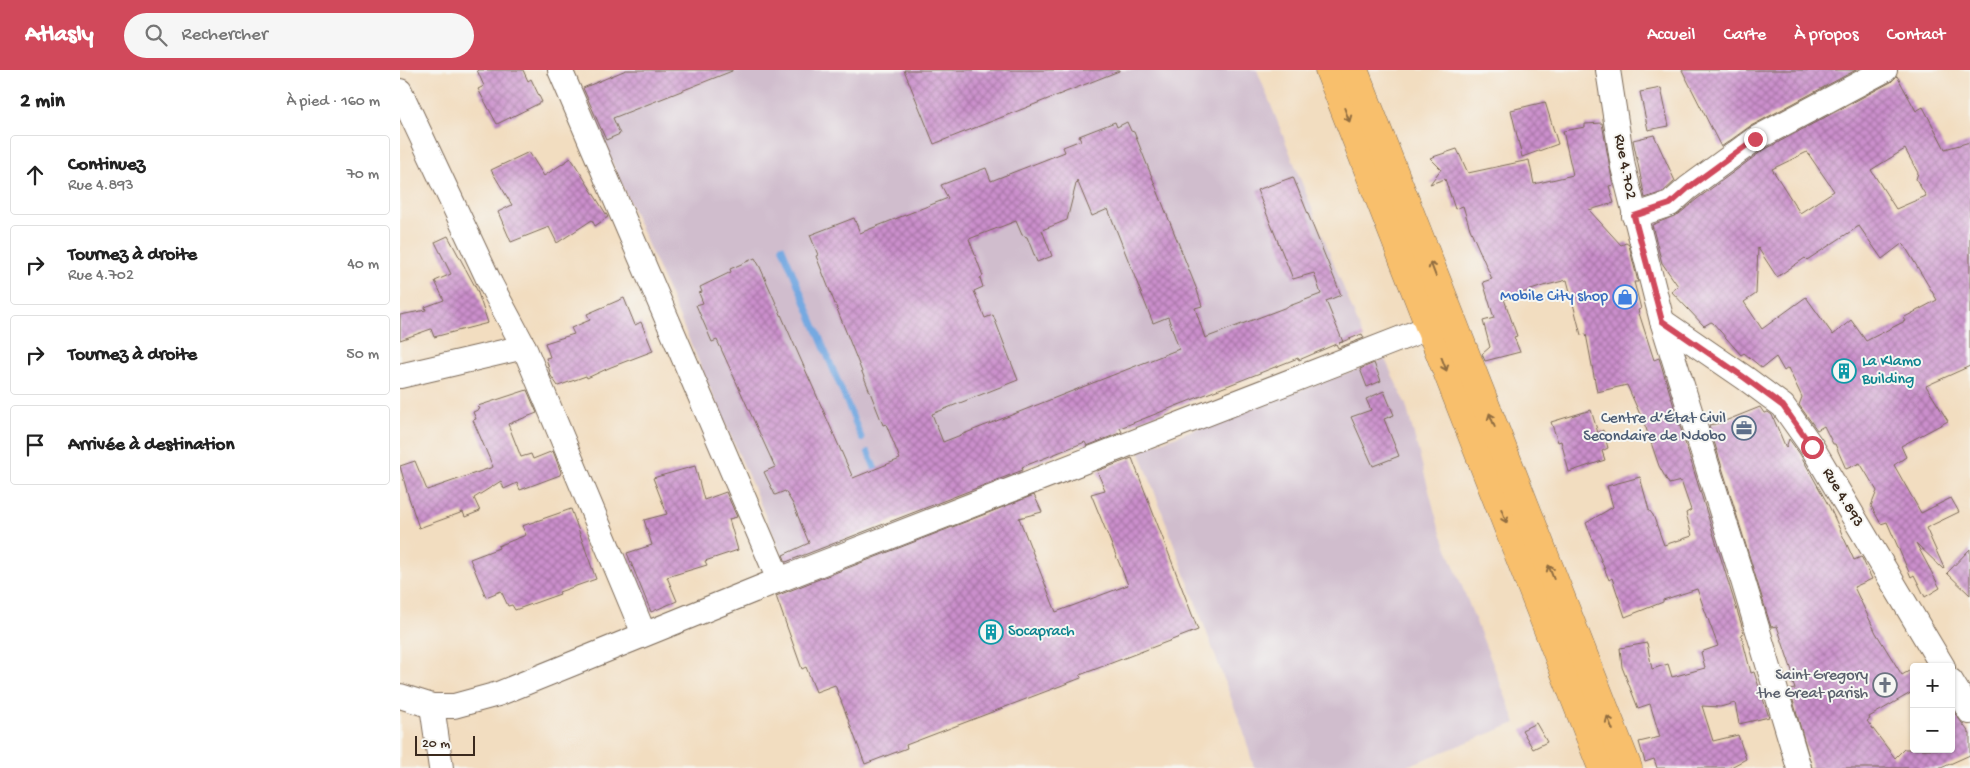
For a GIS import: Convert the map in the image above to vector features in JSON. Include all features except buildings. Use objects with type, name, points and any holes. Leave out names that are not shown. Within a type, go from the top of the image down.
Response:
[{"type":"highway","points":[[1329,70],[1430,327],[1572,658],[1628,768]]},
{"type":"highway","points":[[1354,70],[1572,658],[1602,768]]},
{"type":"street","points":[[560,70],[779,580]]},
{"type":"street","name":"Rue 4.702","points":[[1608,70],[1622,167],[1662,321],[1742,574],[1799,768]]},
{"type":"street","points":[[1634,216],[1670,204],[1688,188],[1755,139],[1885,70]]},
{"type":"street","points":[[400,92],[491,285],[524,348],[644,634]]},
{"type":"street","name":"Rue 4.893","points":[[1662,321],[1783,406],[1812,447],[1941,663]]},
{"type":"street","points":[[400,696],[432,706],[454,706],[498,694],[779,580],[1430,327]]},
{"type":"street","points":[[400,376],[524,348]]},
{"type":"street","points":[[1955,688],[1970,712]]},
{"type":"street","points":[[432,706],[441,768]]},
{"type":"shaded area","points":[[735,70],[1257,70],[1362,334],[786,563],[596,125]]},
{"type":"shaded area","points":[[1385,359],[1406,405],[1439,528],[1516,723],[1402,768],[1254,768],[1244,733],[1139,450]]},
{"type":"waterway","points":[[782,247],[862,439]]},
{"type":"waterway","points":[[868,452],[878,476]]},
{"type":"place","name":"Mobile City shop","points":[[1625,297]]},
{"type":"place","name":"La Klamo Building","points":[[1844,371]]},
{"type":"place","name":"Centre d’État Civil Secondaire de Ndobo","points":[[1744,428]]},
{"type":"place","name":"Socaprach","points":[[991,632]]},
{"type":"place","name":"Saint Gregory the Great parish","points":[[1885,685]]},
{"type":"route","points":[[1755,139],[1688,188],[1670,204],[1634,216],[1662,321],[1783,406],[1812,447]]}]
